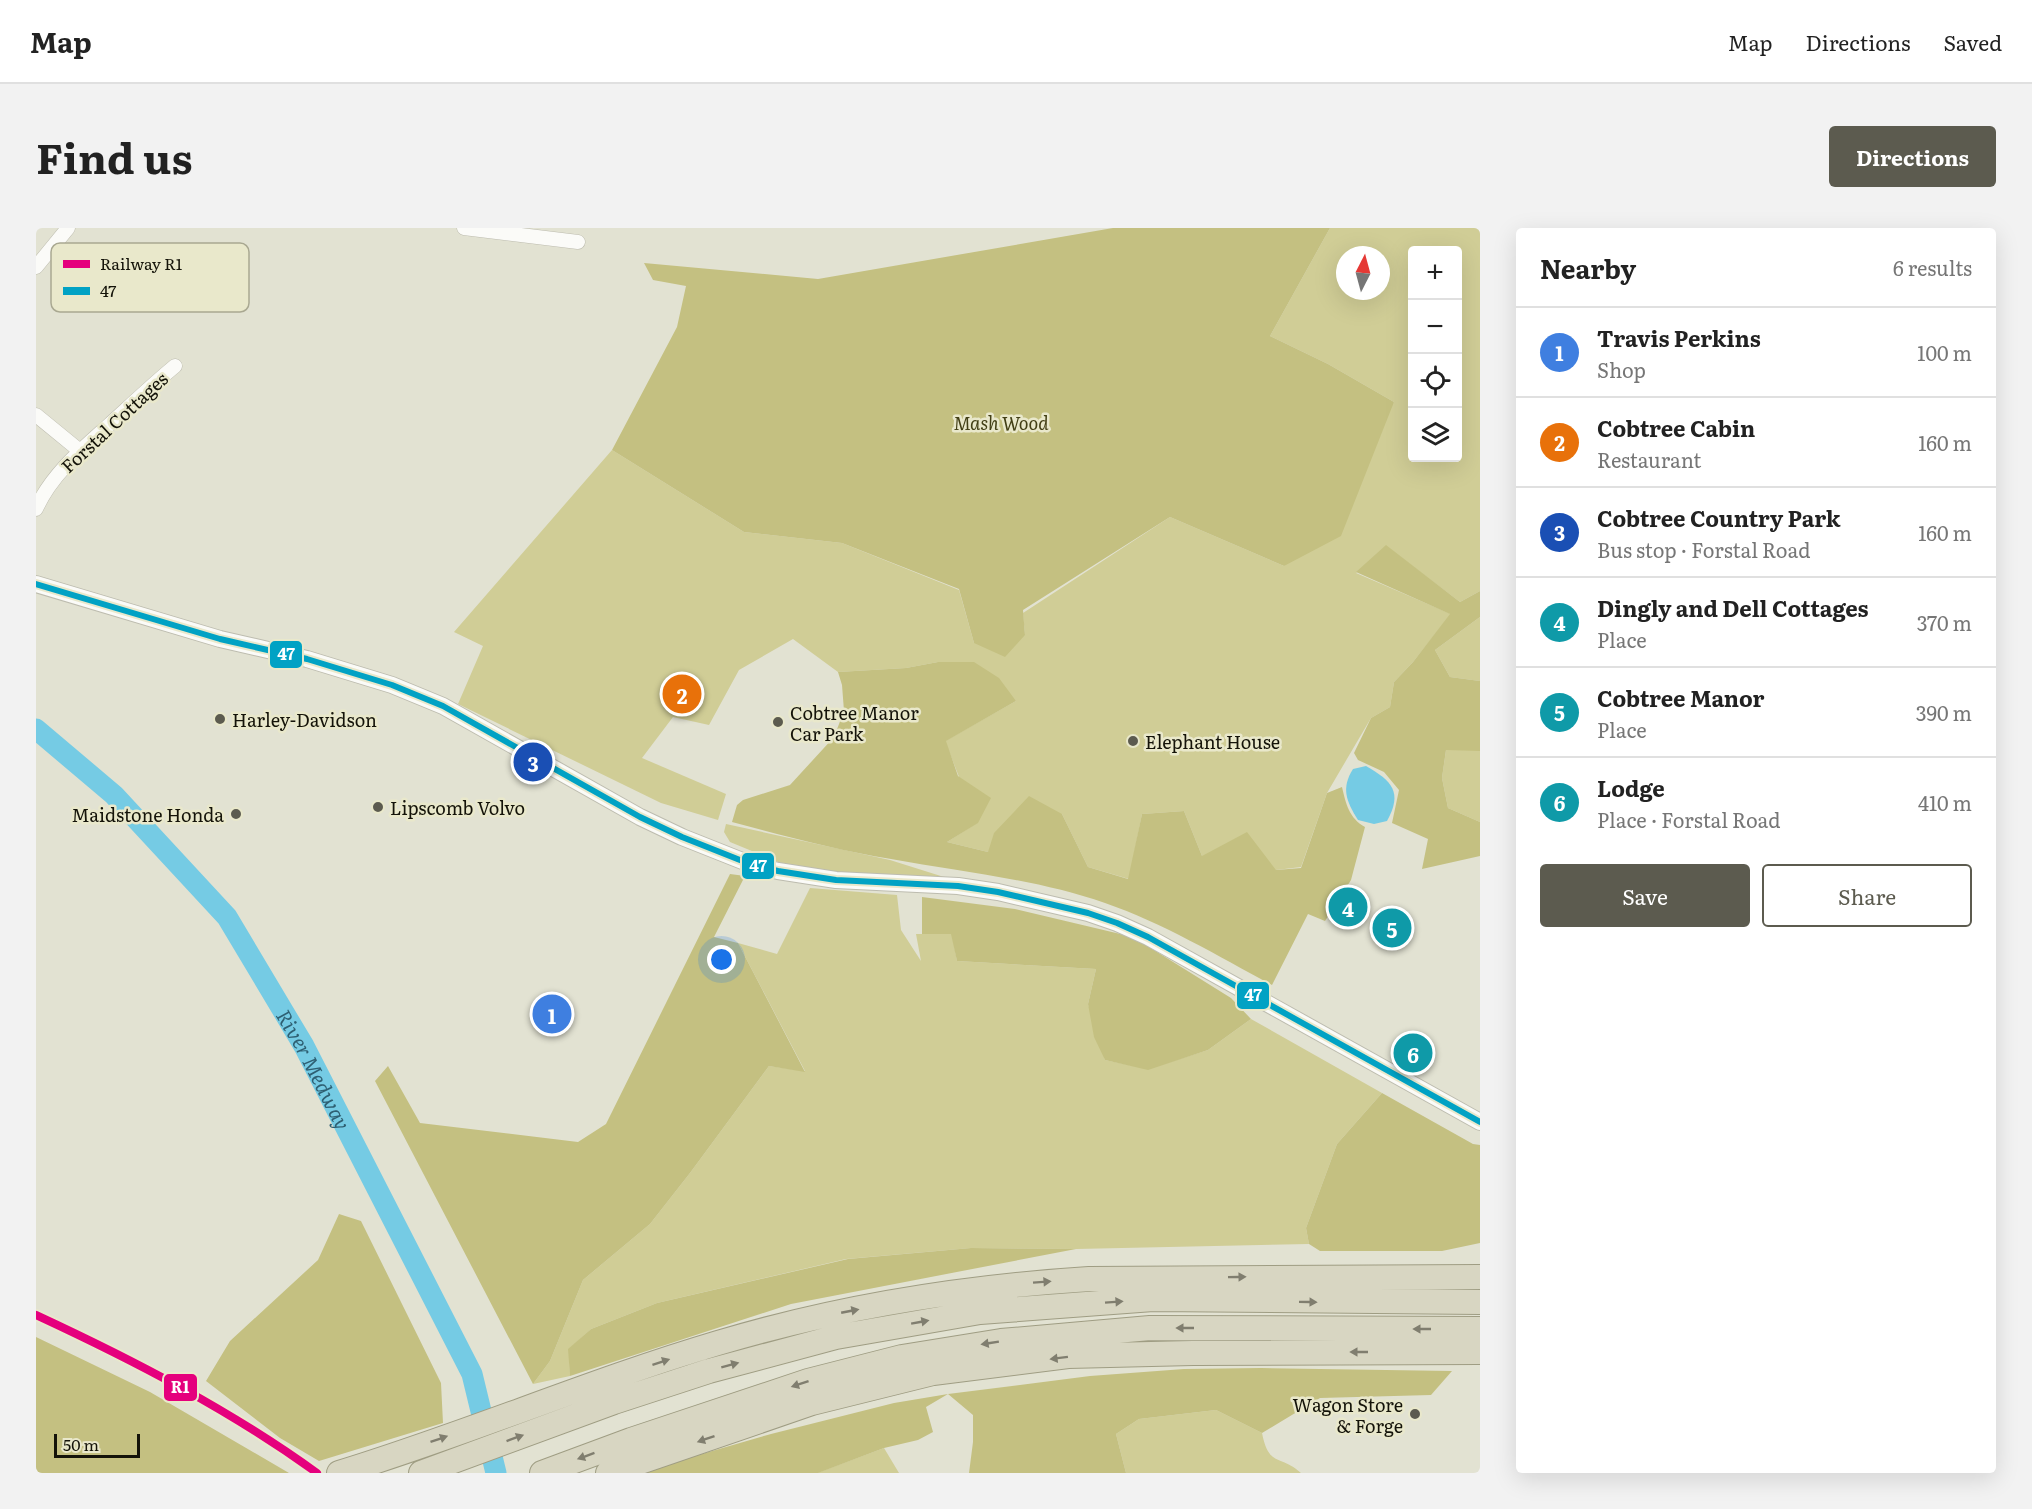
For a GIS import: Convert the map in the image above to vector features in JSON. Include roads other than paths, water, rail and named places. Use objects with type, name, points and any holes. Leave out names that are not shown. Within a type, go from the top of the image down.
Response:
[{"type":"highway","points":[[421,1473],[718,1343],[838,1313],[902,1301],[1014,1285],[1089,1279],[1480,1277]]},
{"type":"highway","points":[[346,1471],[610,1391],[709,1371],[836,1337],[980,1312],[1153,1299],[1480,1302]]},
{"type":"highway","points":[[608,1473],[636,1450],[808,1381],[902,1358],[1001,1341],[1150,1328],[1480,1329]]},
{"type":"highway","points":[[542,1473],[933,1373],[1080,1356],[1204,1352],[1480,1352]]},
{"type":"street","points":[[56,243],[68,228]]},
{"type":"street","points":[[464,228],[578,242]]},
{"type":"street","points":[[36,267],[51,249]]},
{"type":"street","name":"Forstal Cottages","points":[[36,509],[58,475],[80,451],[174,366]]},
{"type":"street","points":[[36,415],[80,451]]},
{"type":"street","points":[[36,584],[220,639],[307,659],[392,685],[443,706],[640,817],[682,837],[750,864],[836,880],[958,886],[998,892],[1088,913],[1117,923],[1166,946],[1480,1122]]},
{"type":"water","points":[[1366,766],[1388,782],[1392,788],[1394,802],[1387,821],[1374,824],[1358,820],[1350,807],[1346,794],[1349,776],[1353,769]]},
{"type":"waterway","name":"River Medway","points":[[36,729],[114,795],[227,917],[304,1046],[472,1374],[496,1473]]},
{"type":"rail line","name":"R1","points":[[36,1315],[180,1387],[250,1428],[317,1473]]},
{"type":"place","name":"Cobtree Cabin","points":[[682,694]]},
{"type":"place","name":"Harley-Davidson","points":[[220,719]]},
{"type":"place","name":"Cobtree Manor Car Park","points":[[778,722]]},
{"type":"place","name":"Elephant House","points":[[1133,741]]},
{"type":"place","name":"Cobtree Country Park","points":[[533,762]]},
{"type":"place","name":"Lipscomb Volvo","points":[[378,807]]},
{"type":"place","name":"Maidstone Honda","points":[[236,814]]},
{"type":"place","name":"Dingly and Dell Cottages","points":[[1348,907]]},
{"type":"place","name":"Cobtree Manor","points":[[1392,928]]},
{"type":"place","name":"Travis Perkins","points":[[552,1014]]},
{"type":"place","name":"Lodge","points":[[1413,1053]]},
{"type":"place","name":"Wagon Store & Forge","points":[[1415,1414]]},
{"type":"park label","name":"Mash Wood","points":[[1001,422]]}]
